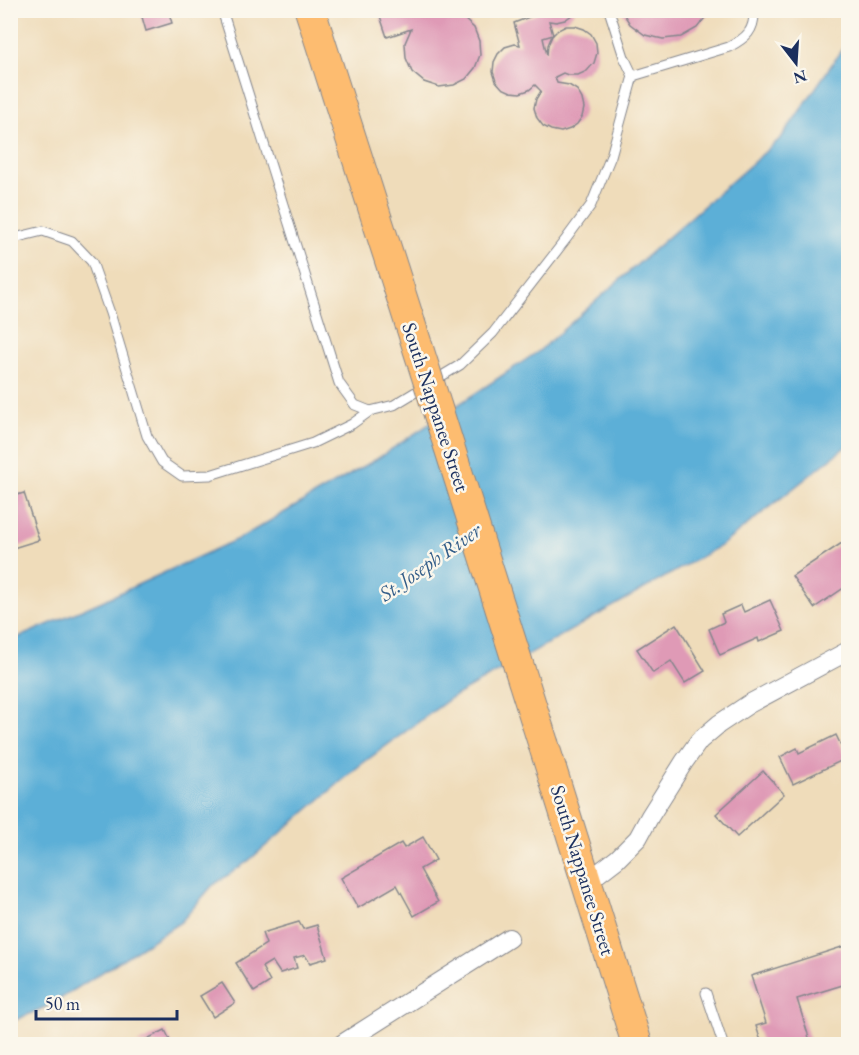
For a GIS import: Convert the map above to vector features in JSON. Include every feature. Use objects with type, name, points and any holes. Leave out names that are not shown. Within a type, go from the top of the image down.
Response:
[{"type":"main road","name":"South Nappanee Street","points":[[310,10],[637,1044]]},
{"type":"street","points":[[587,882],[617,859],[638,838],[699,741],[749,704],[849,651]]},
{"type":"street","points":[[342,1044],[508,938]]},
{"type":"lane","points":[[222,10],[339,383],[355,405],[370,411]]},
{"type":"lane","points":[[10,239],[43,231],[72,241],[92,262],[147,436],[162,462],[182,476],[210,475],[313,443],[352,424],[370,411],[394,405],[460,365],[493,333],[591,205],[611,156],[633,76],[624,57],[609,10]]},
{"type":"lane","points":[[633,76],[729,47],[742,40],[752,29],[754,10]]},
{"type":"lane","points":[[706,993],[723,1044]]},
{"type":"water","name":"St. Joseph River","points":[[848,41],[848,445],[722,545],[451,698],[359,766],[247,862],[212,886],[181,922],[52,1004],[11,1022],[10,641],[242,537],[375,460],[539,351],[782,137]]},
{"type":"building","points":[[140,10],[168,10],[172,23],[146,31]]},
{"type":"building","points":[[378,10],[438,10],[439,13],[449,12],[463,18],[474,28],[479,41],[480,55],[475,68],[466,79],[454,85],[439,87],[424,82],[412,72],[406,58],[405,43],[411,29],[387,37]]},
{"type":"building","points":[[534,10],[575,10],[565,20],[549,21],[553,35],[566,26],[575,26],[591,34],[596,43],[597,53],[594,63],[587,71],[578,75],[563,73],[555,77],[557,83],[569,85],[577,90],[584,108],[577,124],[561,132],[543,126],[537,118],[534,108],[541,91],[535,85],[520,93],[511,92],[502,88],[493,72],[494,62],[505,47],[520,45],[514,23],[537,14]],"holes":[[[553,35],[548,45],[547,55],[543,38]]]},
{"type":"building","points":[[621,10],[709,10],[697,28],[681,37],[663,39],[645,35],[630,24]]},
{"type":"building","points":[[24,493],[39,540],[10,549],[10,497]]},
{"type":"building","points":[[848,539],[848,585],[814,608],[792,576]]},
{"type":"building","points":[[770,600],[784,631],[759,642],[758,638],[720,655],[709,629],[724,622],[721,614],[741,605],[744,612]]},
{"type":"building","points":[[676,624],[705,671],[685,683],[671,661],[653,673],[637,649]]},
{"type":"building","points":[[836,735],[847,758],[793,784],[780,757],[797,748],[799,753]]},
{"type":"building","points":[[763,771],[784,794],[737,837],[716,814]]},
{"type":"building","points":[[423,837],[436,860],[420,869],[438,902],[414,916],[397,885],[358,908],[341,878],[401,843],[404,848]]},
{"type":"building","points":[[299,922],[303,929],[317,925],[327,958],[310,963],[305,955],[294,958],[297,968],[280,973],[272,961],[262,967],[270,982],[254,992],[236,963],[266,944],[262,933]]},
{"type":"building","points":[[848,945],[848,990],[846,984],[797,999],[811,1044],[762,1044],[756,1026],[766,1023],[751,976]]},
{"type":"building","points":[[222,983],[235,1003],[213,1017],[200,996]]},
{"type":"building","points":[[165,1030],[172,1044],[137,1044]]}]
